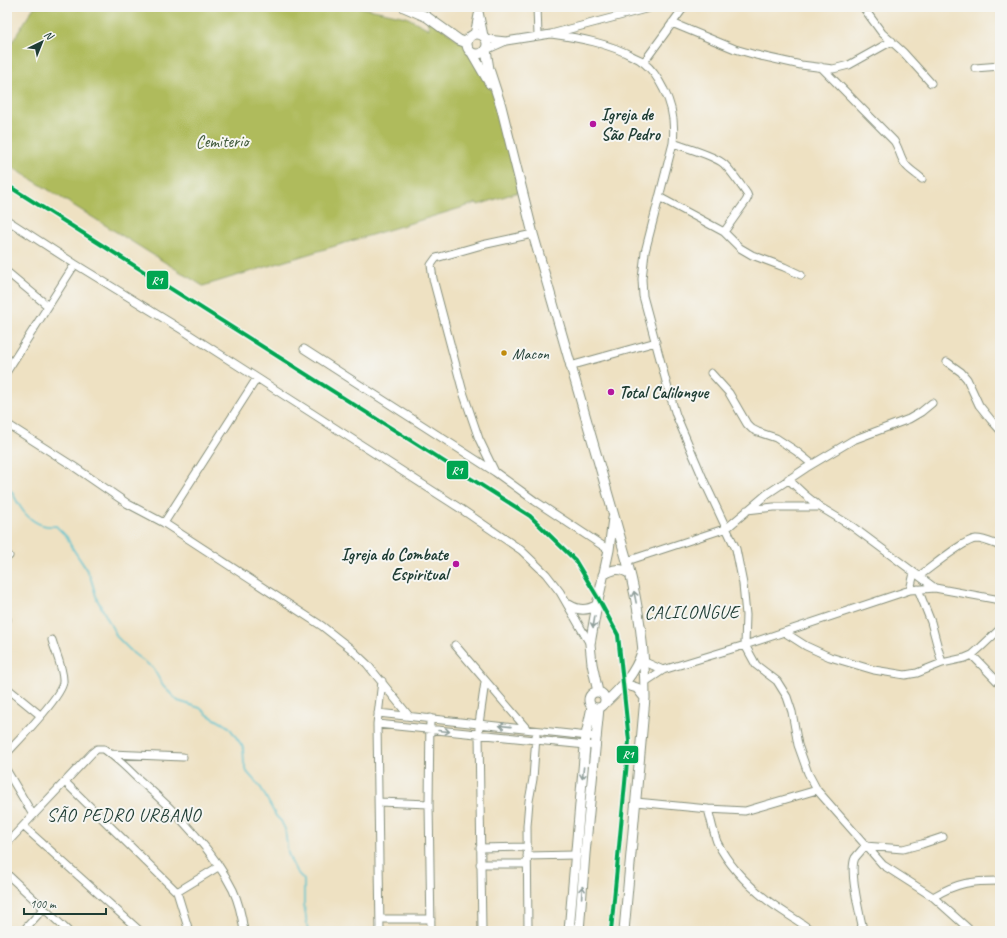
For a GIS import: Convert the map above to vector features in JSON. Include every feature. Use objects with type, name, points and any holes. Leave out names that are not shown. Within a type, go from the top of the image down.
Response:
[{"type":"main road","points":[[404,7],[427,17],[459,40],[470,38],[479,34],[485,38],[488,43],[486,50],[489,69],[533,234],[627,561],[645,662],[645,698],[624,931]]},
{"type":"main road","points":[[470,38],[468,47],[498,100]]},
{"type":"main road","points":[[472,53],[479,54],[486,50]]},
{"type":"main road","points":[[598,692],[592,664],[590,644],[609,550],[613,515]]},
{"type":"main road","points":[[603,575],[616,569],[622,569],[630,574]]},
{"type":"main road","points":[[569,606],[584,610],[590,609],[597,605]]},
{"type":"main road","points":[[579,931],[599,706],[624,684],[636,667],[643,649]]},
{"type":"main road","points":[[624,684],[637,688],[645,698]]},
{"type":"main road","points":[[569,931],[586,735],[604,696],[598,692],[592,693],[589,697],[589,703],[599,706]]},
{"type":"main road","points":[[580,799],[590,800]]},
{"type":"main road","points":[[571,908],[581,910]]},
{"type":"street","points":[[537,7],[538,36]]},
{"type":"street","points":[[486,50],[506,41],[551,34],[653,7]]},
{"type":"street","points":[[644,62],[684,7]]},
{"type":"street","points":[[863,7],[873,22],[931,83]]},
{"type":"street","points":[[479,9],[485,38],[506,41]]},
{"type":"street","points":[[470,38],[478,22],[479,9]]},
{"type":"street","points":[[672,23],[735,49],[801,65],[833,69],[849,65],[892,42]]},
{"type":"street","points":[[551,34],[604,44],[625,52],[644,62],[657,77],[666,95],[672,113],[674,129],[672,143],[645,252],[642,279],[643,296],[676,415],[705,483],[736,549],[743,584],[746,615],[745,645],[756,665],[777,681],[787,697],[792,712],[798,745],[808,773],[817,790],[883,865],[933,896],[971,931]]},
{"type":"street","points":[[975,68],[1000,66]]},
{"type":"street","points":[[821,67],[894,141],[906,165],[922,178]]},
{"type":"street","points":[[672,143],[723,163],[734,175],[747,194],[748,197],[746,201],[724,232]]},
{"type":"street","points":[[659,197],[724,232],[740,248],[801,275]]},
{"type":"street","points":[[7,220],[74,264],[257,378],[461,509],[521,550],[546,574],[569,606],[590,644]]},
{"type":"street","points":[[495,472],[480,439],[463,392],[433,279],[431,264],[436,258],[482,245],[533,234]]},
{"type":"street","points":[[7,370],[74,264]]},
{"type":"street","points":[[7,273],[48,306]]},
{"type":"street","points":[[570,366],[656,342]]},
{"type":"street","points":[[304,349],[495,472],[535,501],[609,550]]},
{"type":"street","points":[[947,362],[961,372],[979,405],[1000,430]]},
{"type":"street","points":[[711,373],[729,393],[747,424],[752,429],[780,440],[812,464]]},
{"type":"street","points":[[164,523],[257,378]]},
{"type":"street","points":[[627,561],[727,528],[767,494],[812,464],[853,440],[909,419],[932,403]]},
{"type":"street","points":[[7,424],[73,466],[128,504],[164,523],[322,626],[362,658],[409,716]]},
{"type":"street","points":[[788,479],[820,507],[853,527],[935,588]]},
{"type":"street","points":[[747,510],[774,507],[820,507]]},
{"type":"street","points":[[942,663],[930,622],[914,589],[916,575],[960,546],[972,540],[983,539],[1000,546]]},
{"type":"street","points":[[645,682],[663,670],[745,645],[914,589],[935,588],[1000,600]]},
{"type":"street","points":[[784,632],[806,646],[830,657],[874,670],[905,675],[917,673],[942,663],[972,655],[1000,629]]},
{"type":"street","points":[[7,753],[40,715],[63,683],[52,640]]},
{"type":"street","points":[[455,644],[526,728]]},
{"type":"street","points":[[972,655],[1000,684]]},
{"type":"street","points":[[645,662],[663,670]]},
{"type":"street","points":[[380,931],[378,713],[382,681]]},
{"type":"street","points":[[482,931],[479,724],[486,682]]},
{"type":"street","points":[[7,688],[40,715]]},
{"type":"street","points":[[378,713],[586,735],[597,741]]},
{"type":"street","points":[[430,718],[429,804],[431,931]]},
{"type":"street","points":[[378,724],[586,745],[597,741]]},
{"type":"street","points":[[528,931],[526,847],[528,814],[534,779],[536,729]]},
{"type":"street","points":[[7,843],[92,753],[97,749],[104,749],[154,792],[186,825],[233,889],[239,904],[244,931]]},
{"type":"street","points":[[111,754],[183,757]]},
{"type":"street","points":[[7,771],[33,815]]},
{"type":"street","points":[[65,782],[177,892],[190,931]]},
{"type":"street","points":[[636,802],[745,811],[817,790]]},
{"type":"street","points":[[379,802],[429,804]]},
{"type":"street","points":[[708,809],[713,831],[718,843],[744,879],[767,900],[812,931]]},
{"type":"street","points":[[23,826],[140,931]]},
{"type":"street","points":[[865,846],[903,849],[943,837]]},
{"type":"street","points":[[860,931],[862,925],[853,867],[855,858],[865,846]]},
{"type":"street","points":[[480,848],[526,847]]},
{"type":"street","points":[[480,864],[575,855]]},
{"type":"street","points":[[177,892],[218,867]]},
{"type":"street","points":[[7,874],[68,931]]},
{"type":"street","points":[[933,896],[958,884],[1000,881]]},
{"type":"street","points":[[23,931],[44,908]]},
{"type":"street","points":[[380,919],[431,919]]},
{"type":"green space","name":"Cemiterio","points":[[34,7],[359,7],[406,17],[429,29],[427,17],[468,47],[498,100],[521,191],[203,286],[7,164],[7,50]]},
{"type":"waterway","points":[[7,488],[13,493],[21,508],[29,517],[39,524],[56,526],[67,537],[90,576],[97,599],[117,637],[134,654],[153,668],[163,686],[178,701],[200,708],[208,715],[229,727],[243,747],[244,763],[247,772],[261,788],[276,816],[281,821],[285,829],[288,853],[291,861],[296,871],[304,880],[304,904],[308,931]]},
{"type":"transit line","name":"R1","points":[[7,185],[530,516],[575,560],[618,635],[629,741],[611,931]]},
{"type":"place","name":"Igreja de São Pedro","points":[[593,124]]},
{"type":"place","name":"Macon","points":[[504,353]]},
{"type":"place","name":"Total Calilongue","points":[[611,392]]},
{"type":"place","name":"Igreja do Combate Espiritual","points":[[456,564]]},
{"type":"district","name":"CALILONGUE","points":[[692,612]]},
{"type":"district","name":"SÃO PEDRO URBANO","points":[[124,815]]}]
